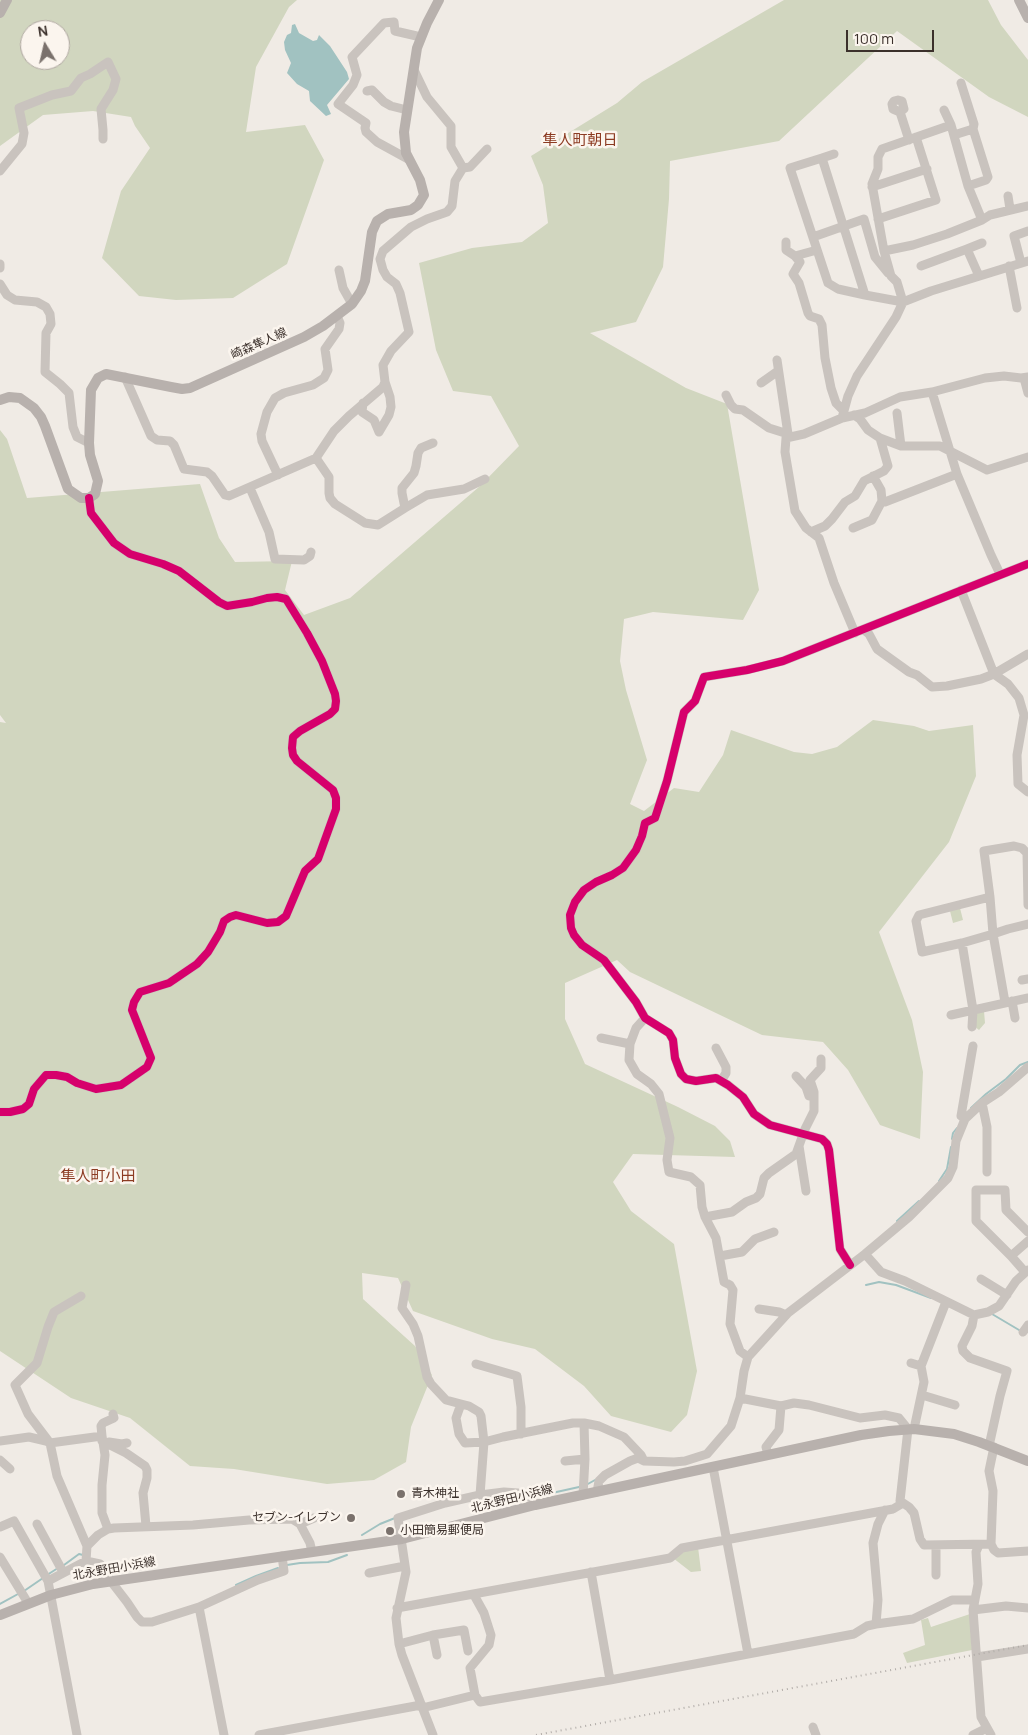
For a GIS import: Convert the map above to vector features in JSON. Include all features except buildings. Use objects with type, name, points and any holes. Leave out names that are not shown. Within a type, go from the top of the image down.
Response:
[{"type":"main road","points":[[0,13],[7,0]]},
{"type":"main road","name":"崎森隼人線","points":[[89,498],[95,494],[98,481],[90,455],[89,443],[90,402],[93,384],[98,378],[106,374],[182,389],[190,388],[304,337],[352,304],[365,281],[372,232],[377,221],[384,215],[411,210],[422,200],[424,195],[422,186],[408,159],[404,132],[417,48],[439,0]]},
{"type":"main road","points":[[1019,0],[1028,18]]},
{"type":"main road","points":[[0,400],[9,397],[20,398],[34,408],[45,426],[68,489],[81,498],[89,498]]},
{"type":"main road","name":"北永野田小浜線","points":[[0,1616],[24,1597],[51,1595],[110,1580],[283,1563],[312,1552],[402,1539],[534,1505],[584,1489],[596,1492],[861,1435],[911,1429],[954,1434],[992,1446],[1028,1461]]},
{"type":"street","points":[[408,159],[377,142],[366,132],[366,123],[338,104],[353,85],[357,75],[352,57],[384,23],[394,22],[395,31],[421,37]]},
{"type":"street","points":[[0,171],[22,144],[24,133],[18,108],[52,94],[71,91],[81,78],[108,62],[116,79],[113,90],[101,109],[103,139]]},
{"type":"street","points":[[414,70],[427,97],[451,126],[451,147],[462,168]]},
{"type":"street","points":[[961,83],[988,177],[986,180],[968,186]]},
{"type":"street","points":[[367,91],[372,90],[391,106],[407,110]]},
{"type":"street","points":[[944,110],[952,125],[968,186],[982,220]]},
{"type":"street","points":[[878,218],[936,200],[927,169],[900,112]]},
{"type":"street","points":[[891,276],[884,251],[872,187],[873,178],[878,168],[878,156],[882,149],[952,125]]},
{"type":"street","points":[[954,135],[973,129]]},
{"type":"street","points":[[462,168],[470,167],[487,149]]},
{"type":"street","points":[[834,154],[790,168],[828,283],[838,289],[903,302],[931,291],[1025,262],[1014,236],[1028,232]]},
{"type":"street","points":[[822,158],[865,295]]},
{"type":"street","points":[[363,403],[362,412],[374,420],[379,432],[391,407],[383,365],[391,351],[409,332],[396,284],[387,277],[380,259],[383,252],[411,228],[427,219],[447,212],[452,206],[455,181],[462,168]]},
{"type":"street","points":[[872,187],[927,169]]},
{"type":"street","points":[[1008,196],[1010,209]]},
{"type":"street","points":[[884,251],[947,234],[990,215],[1028,206]]},
{"type":"street","points":[[813,237],[864,219],[875,257],[897,282],[903,302],[896,317],[857,376],[842,414]]},
{"type":"street","points":[[786,242],[786,250],[796,256],[800,262],[793,274],[799,283],[808,312],[810,316],[819,319],[822,325],[830,388],[842,414]]},
{"type":"street","points":[[921,266],[982,243]]},
{"type":"street","points":[[967,249],[979,276]]},
{"type":"street","points":[[796,256],[817,250]]},
{"type":"street","points":[[1009,266],[1017,308]]},
{"type":"street","points":[[339,270],[343,288],[352,304]]},
{"type":"street","points":[[0,284],[7,295],[15,300],[37,302],[46,307],[50,314],[51,324],[46,333],[45,372],[69,392],[73,427],[77,437],[89,443]]},
{"type":"street","points":[[278,475],[262,441],[261,434],[267,412],[275,398],[284,393],[314,385],[324,378],[328,370],[326,349],[335,336],[340,322],[337,316]]},
{"type":"street","points":[[776,360],[787,436],[785,452],[795,511],[806,528],[819,538],[834,583],[859,632]]},
{"type":"street","points":[[761,383],[778,371]]},
{"type":"street","points":[[726,395],[735,409],[743,410],[769,428],[787,436],[804,434],[842,414],[866,413],[900,397],[932,392],[985,378],[1004,376],[1026,377],[1028,392]]},
{"type":"street","points":[[125,377],[151,436],[157,440],[170,441],[174,445],[184,469],[207,472],[225,495],[229,496],[316,458],[334,431],[363,403],[378,392],[385,382]]},
{"type":"street","points":[[932,392],[957,474],[1000,574]]},
{"type":"street","points":[[897,413],[901,446]]},
{"type":"street","points":[[854,415],[860,419],[868,430],[880,438],[901,446],[940,446],[987,470],[1028,457]]},
{"type":"street","points":[[811,532],[824,526],[832,519],[845,502],[855,496],[864,481],[884,471],[888,466],[880,438]]},
{"type":"street","points":[[405,508],[402,488],[416,466],[418,453],[422,448],[433,443]]},
{"type":"street","points":[[316,458],[329,477],[330,498],[335,504],[365,523],[378,525],[427,495],[464,489],[485,479]]},
{"type":"street","points":[[882,501],[885,502],[957,474]]},
{"type":"street","points":[[853,528],[872,520],[882,501],[881,490],[873,476]]},
{"type":"street","points":[[250,488],[269,532],[275,559],[304,560],[310,556],[311,552]]},
{"type":"street","points":[[0,1112],[23,1110],[29,1104],[34,1089],[46,1075],[68,1077],[78,1083],[96,1089],[121,1085],[146,1068],[151,1058],[132,1010],[140,992],[169,983],[197,964],[208,952],[224,921],[230,917],[236,915],[267,922],[278,922],[286,916],[305,871],[318,859],[336,809],[336,798],[333,790],[297,761],[293,755],[293,737],[330,714],[335,708],[335,694],[328,675],[307,633],[286,599],[277,597],[267,598],[227,606],[219,602],[180,571],[130,554],[114,543],[91,513],[89,498]]},
{"type":"street","points":[[850,1265],[840,1249],[827,1144],[822,1140],[770,1125],[754,1114],[743,1097],[716,1078],[696,1081],[686,1078],[681,1074],[675,1058],[673,1040],[668,1033],[645,1018],[636,1002],[604,960],[582,945],[574,936],[570,915],[574,902],[584,890],[623,868],[636,850],[645,823],[655,818],[667,781],[684,712],[696,701],[704,676],[747,670],[784,662],[1000,574],[1027,566]]},
{"type":"street","points":[[961,590],[994,674],[1008,684],[1019,698],[1024,715],[1017,755],[1018,784],[1028,792]]},
{"type":"street","points":[[859,632],[870,634],[876,649],[932,686],[964,683],[994,674],[1028,654]]},
{"type":"street","points":[[1015,1018],[1008,1002],[993,934],[984,851],[1014,846],[1022,848],[1027,853],[1028,905]]},
{"type":"street","points":[[990,897],[919,916],[916,921],[922,952],[962,943],[1028,924]]},
{"type":"street","points":[[962,943],[973,1010],[972,1027]]},
{"type":"street","points":[[951,1015],[1028,998]]},
{"type":"street","points":[[645,1018],[636,1028],[630,1044],[629,1060],[637,1074],[651,1084],[659,1094],[670,1138],[667,1160],[669,1172],[691,1177],[700,1185],[702,1207],[716,1238],[724,1282],[730,1285],[732,1290],[730,1324],[740,1351],[748,1357]]},
{"type":"street","points":[[601,1038],[630,1044]]},
{"type":"street","points":[[966,1119],[961,1116],[972,1046]]},
{"type":"street","points":[[716,1048],[726,1067],[726,1073],[721,1081]]},
{"type":"street","points":[[705,1217],[732,1212],[746,1202],[756,1198],[762,1190],[764,1178],[796,1154],[802,1135],[814,1111],[814,1092],[810,1080],[821,1068],[821,1059]]},
{"type":"street","points":[[596,1492],[599,1481],[605,1475],[638,1458],[674,1462],[685,1461],[707,1454],[731,1426],[740,1398],[748,1357],[786,1315],[866,1254],[948,1178],[953,1167],[956,1141],[966,1119],[982,1103],[1026,1072]]},
{"type":"street","points":[[796,1076],[806,1087],[809,1096],[814,1100]]},
{"type":"street","points":[[982,1103],[987,1127],[987,1172]]},
{"type":"street","points":[[799,1146],[806,1191]]},
{"type":"street","points":[[1028,1232],[1006,1210],[1005,1190],[976,1190],[976,1221],[1027,1271],[1016,1281],[999,1306],[974,1318],[962,1346],[963,1351],[970,1358],[1007,1371],[1000,1396],[989,1471],[993,1491],[991,1544],[998,1553],[1028,1551]]},
{"type":"street","points":[[720,1256],[742,1252],[755,1239],[774,1232]]},
{"type":"street","points":[[1011,1256],[1028,1241]]},
{"type":"street","points":[[866,1254],[881,1272],[905,1281],[974,1318]]},
{"type":"street","points":[[981,1279],[1007,1295]]},
{"type":"street","points":[[406,1285],[402,1308],[413,1324],[418,1336],[427,1377],[431,1384],[446,1400],[469,1406],[479,1412],[481,1416],[484,1442],[480,1492]]},
{"type":"street","points":[[81,1296],[54,1312],[37,1363],[16,1385],[28,1414],[50,1443],[57,1476],[86,1552],[104,1568],[110,1580],[142,1622],[152,1622],[199,1607],[258,1580],[283,1563]]},
{"type":"street","points":[[946,1302],[921,1366],[924,1382],[922,1395],[911,1429],[900,1501],[914,1512],[920,1539],[924,1545],[991,1544]]},
{"type":"street","points":[[760,1309],[786,1315]]},
{"type":"street","points":[[912,1362],[921,1366]]},
{"type":"street","points":[[476,1364],[517,1376],[521,1407],[521,1434]]},
{"type":"street","points":[[922,1395],[955,1405]]},
{"type":"street","points":[[740,1398],[782,1406],[794,1404],[809,1405],[860,1418],[885,1415],[899,1418],[911,1429]]},
{"type":"street","points":[[461,1404],[456,1418],[459,1434],[465,1443],[484,1442],[573,1423],[584,1423],[599,1426],[624,1437],[643,1459]]},
{"type":"street","points":[[768,1456],[766,1447],[779,1430],[782,1406]]},
{"type":"street","points":[[108,1529],[102,1513],[105,1455],[101,1426],[103,1423],[114,1418],[113,1414]]},
{"type":"street","points":[[860,1418],[859,1428],[861,1435]]},
{"type":"street","points":[[584,1423],[584,1489]]},
{"type":"street","points":[[0,1442],[29,1437],[46,1440],[50,1443],[103,1440],[122,1444],[127,1443]]},
{"type":"street","points":[[103,1440],[145,1466],[147,1478],[143,1493],[146,1526]]},
{"type":"street","points":[[565,1461],[585,1459]]},
{"type":"street","points":[[0,1460],[10,1469]]},
{"type":"street","points":[[685,1461],[689,1473]]},
{"type":"street","points":[[714,1467],[748,1654]]},
{"type":"street","points":[[433,1735],[399,1644],[396,1625],[405,1566],[398,1518],[480,1492],[518,1493],[532,1498],[534,1505]]},
{"type":"street","points":[[398,1608],[670,1558],[682,1548],[893,1509],[903,1503]]},
{"type":"street","points":[[876,1624],[878,1600],[873,1544],[878,1524],[885,1510]]},
{"type":"street","points":[[300,1524],[314,1518]]},
{"type":"street","points":[[46,1577],[86,1552],[88,1543],[108,1529],[292,1519],[300,1524],[310,1543],[312,1552]]},
{"type":"street","points":[[0,1527],[14,1521],[46,1577],[77,1735]]},
{"type":"street","points":[[37,1524],[61,1569]]},
{"type":"street","points":[[973,1735],[989,1732],[981,1717],[973,1610],[978,1584],[976,1552],[979,1544]]},
{"type":"street","points":[[936,1546],[936,1575]]},
{"type":"street","points":[[0,1556],[24,1597]]},
{"type":"street","points":[[369,1573],[405,1566]]},
{"type":"street","points":[[591,1572],[610,1680]]},
{"type":"street","points":[[474,1595],[484,1613],[491,1636],[489,1645],[470,1668],[474,1695],[480,1702],[610,1680],[854,1634],[867,1626],[913,1619],[952,1600],[975,1600]]},
{"type":"street","points":[[973,1610],[1006,1606],[1028,1608]]},
{"type":"street","points":[[199,1607],[224,1735]]},
{"type":"street","points":[[399,1644],[433,1635],[464,1630],[468,1650]]},
{"type":"street","points":[[433,1635],[437,1655]]},
{"type":"street","points":[[977,1657],[1028,1649]]},
{"type":"street","points":[[259,1735],[474,1695]]},
{"type":"green space","points":[[0,0],[297,0],[289,7],[256,67],[246,132],[305,125],[324,160],[287,264],[233,298],[176,300],[139,296],[102,258],[121,191],[150,148],[131,117],[93,111],[43,115],[0,146]]},
{"type":"green space","points":[[784,0],[988,0],[1001,25],[1028,60],[1028,117],[989,97],[897,31],[779,141],[670,161],[669,199],[663,267],[636,322],[590,333],[686,388],[727,404],[759,590],[743,620],[653,612],[624,619],[620,661],[626,690],[647,760],[630,804],[644,811],[674,788],[699,792],[723,755],[731,730],[794,752],[812,754],[837,747],[873,720],[914,726],[929,731],[973,725],[976,776],[949,842],[879,932],[912,1020],[923,1072],[920,1139],[880,1125],[848,1070],[823,1042],[762,1035],[630,972],[617,960],[565,983],[565,1019],[585,1064],[715,1126],[730,1141],[735,1157],[633,1154],[613,1182],[631,1211],[674,1244],[697,1371],[687,1415],[671,1432],[611,1416],[584,1386],[535,1349],[492,1339],[413,1311],[398,1278],[362,1273],[363,1299],[415,1346],[432,1375],[411,1427],[406,1462],[374,1480],[327,1484],[234,1469],[190,1466],[130,1418],[71,1398],[0,1351],[0,722],[6,723],[0,715],[0,430],[7,439],[27,498],[200,484],[219,538],[235,562],[292,561],[285,590],[304,615],[350,598],[480,486],[519,446],[491,396],[453,391],[436,350],[419,263],[472,248],[522,242],[548,223],[543,185],[531,156],[617,103],[642,82]]},
{"type":"green space","points":[[960,908],[963,920],[953,923],[950,911]]},
{"type":"green space","points":[[984,1011],[985,1023],[979,1030],[974,1026],[976,1013]]},
{"type":"green space","points":[[698,1547],[701,1571],[691,1572],[673,1558],[683,1550]]},
{"type":"green space","points":[[970,1614],[972,1650],[907,1663],[903,1653],[925,1645],[921,1620],[928,1618],[931,1627]]},
{"type":"water","points":[[295,24],[299,33],[313,41],[317,40],[319,35],[330,46],[347,72],[349,79],[327,105],[331,114],[326,116],[310,101],[309,91],[297,84],[287,73],[291,63],[285,50],[284,42],[287,35],[291,33],[292,25]]},
{"type":"waterway","points":[[971,1108],[1020,1065],[1028,1062]]},
{"type":"waterway","points":[[952,1139],[953,1133],[957,1128]]},
{"type":"waterway","points":[[939,1181],[947,1169],[951,1147]]},
{"type":"waterway","points":[[897,1221],[919,1201]]},
{"type":"waterway","points":[[866,1285],[879,1282],[896,1285],[931,1298]]},
{"type":"waterway","points":[[992,1314],[1019,1330]]},
{"type":"waterway","points":[[586,1485],[595,1480]]},
{"type":"waterway","points":[[526,1491],[543,1495],[579,1487]]},
{"type":"waterway","points":[[362,1535],[380,1524],[395,1518]]},
{"type":"waterway","points":[[64,1565],[79,1554],[83,1555]]},
{"type":"waterway","points":[[287,1565],[328,1562],[347,1555]]},
{"type":"waterway","points":[[47,1575],[58,1568]]},
{"type":"waterway","points":[[236,1585],[278,1568]]},
{"type":"waterway","points":[[24,1591],[43,1578]]},
{"type":"waterway","points":[[0,1604],[18,1594]]},
{"type":"railway","points":[[536,1735],[1028,1645]]},
{"type":"cycle path","points":[[0,1112],[23,1109],[29,1104],[34,1089],[46,1075],[67,1077],[77,1083],[96,1089],[121,1085],[147,1067],[151,1058],[132,1010],[140,992],[169,983],[197,964],[208,952],[224,921],[230,917],[236,915],[267,923],[278,922],[286,916],[305,871],[318,859],[336,809],[336,798],[333,790],[297,761],[293,755],[293,737],[330,714],[335,709],[336,701],[322,661],[286,599],[277,597],[267,598],[227,606],[219,602],[179,571],[130,554],[114,543],[91,513],[89,498]]},
{"type":"cycle path","points":[[850,1265],[840,1249],[827,1144],[822,1139],[770,1125],[754,1114],[743,1097],[716,1078],[696,1081],[686,1079],[681,1074],[675,1058],[673,1040],[669,1033],[645,1018],[636,1002],[604,960],[582,945],[571,928],[570,915],[575,902],[584,890],[623,868],[636,850],[645,823],[655,818],[667,781],[684,712],[695,701],[704,677],[747,670],[783,661],[1028,564]]},
{"type":"place","name":"青木神社","points":[[401,1494]]},
{"type":"place","name":"セブン-イレブン","points":[[351,1518]]},
{"type":"place","name":"小田簡易郵便局","points":[[390,1531]]},
{"type":"district","name":"隼人町朝日","points":[[580,141]]},
{"type":"district","name":"隼人町小田","points":[[98,1177]]}]
